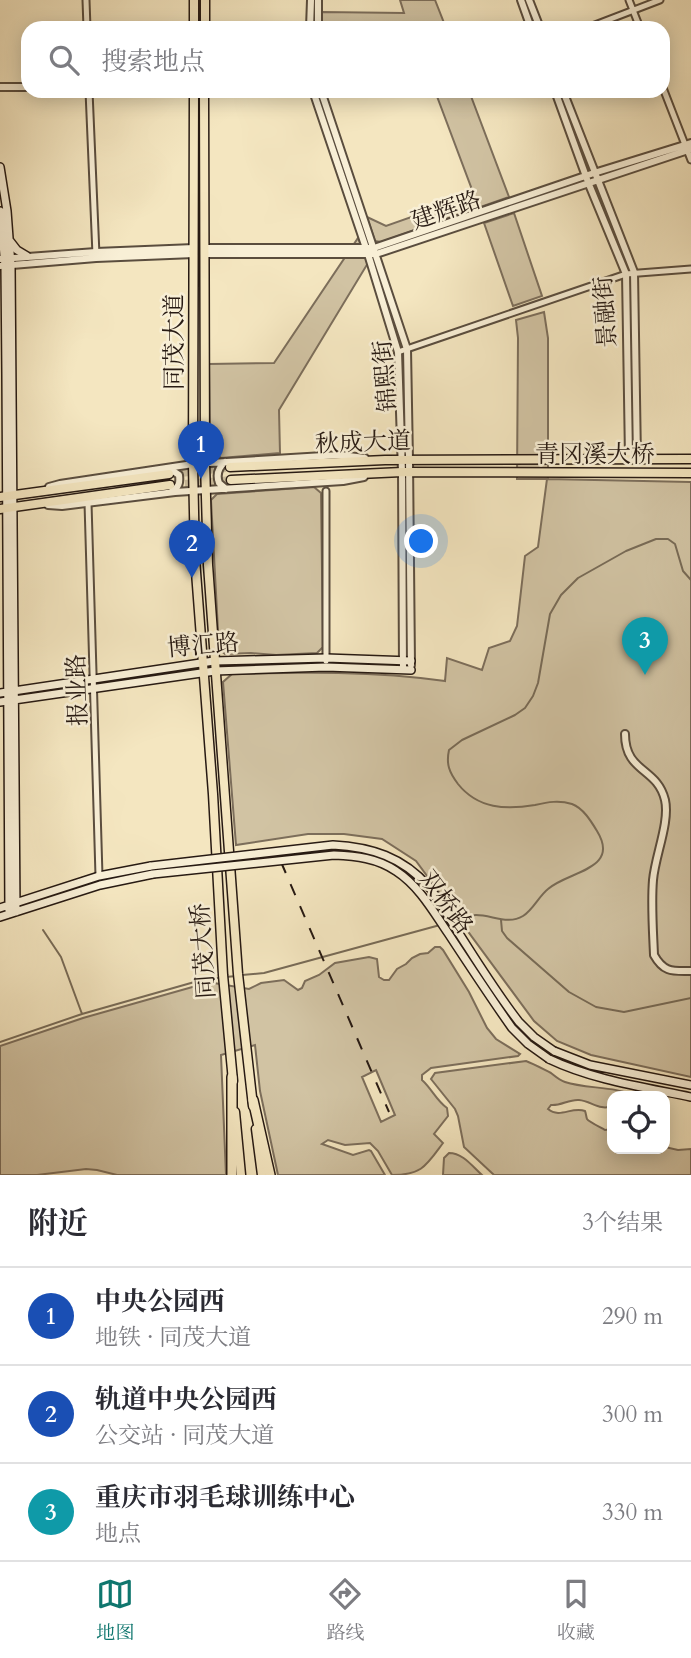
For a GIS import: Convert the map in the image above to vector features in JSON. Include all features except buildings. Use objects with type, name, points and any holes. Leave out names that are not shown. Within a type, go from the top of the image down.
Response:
[{"type":"highway","points":[[232,1077],[232,1175]]},
{"type":"highway","points":[[253,1100],[270,1175]]},
{"type":"main road","points":[[194,0],[194,21]]},
{"type":"main road","points":[[205,0],[205,21]]},
{"type":"main road","name":"同茂大道","points":[[194,98],[195,559],[215,844]]},
{"type":"main road","name":"同茂大道","points":[[204,98],[205,463],[208,565],[229,843]]},
{"type":"main road","points":[[0,167],[9,240],[5,262]]},
{"type":"main road","points":[[0,211],[5,262],[8,701],[13,913]]},
{"type":"main road","points":[[9,240],[17,250],[27,256]]},
{"type":"main road","points":[[633,458],[691,459]]},
{"type":"main road","name":"青冈溪大桥","points":[[498,459],[633,458]]},
{"type":"main road","name":"秋成大道","points":[[228,465],[498,459]]},
{"type":"main road","points":[[7,497],[168,471]]},
{"type":"main road","name":"秋成大道","points":[[231,480],[385,472],[499,472]]},
{"type":"main road","name":"青冈溪大桥","points":[[499,472],[691,473]]},
{"type":"main road","points":[[7,508],[170,489]]},
{"type":"main road","name":"博汇路","points":[[8,692],[214,661],[326,657],[407,665]]},
{"type":"main road","name":"博汇路","points":[[8,701],[215,671],[407,665]]},
{"type":"main road","name":"同茂大桥","points":[[229,843],[238,974],[253,1100]]},
{"type":"main road","name":"同茂大桥","points":[[215,844],[232,1077]]},
{"type":"main road","name":"双桥路","points":[[0,917],[99,876],[333,845],[373,850],[401,863],[429,888],[519,1022],[534,1037],[570,1059],[691,1085]]},
{"type":"main road","name":"双桥路","points":[[0,908],[152,870],[334,855],[361,857],[396,871],[421,894],[512,1028],[548,1059],[587,1075],[691,1097]]},
{"type":"main road","points":[[232,1077],[241,1175]]},
{"type":"main road","points":[[253,1100],[262,1175]]},
{"type":"street","points":[[86,0],[87,21]]},
{"type":"street","points":[[310,21],[311,0]]},
{"type":"street","points":[[318,0],[318,21]]},
{"type":"street","points":[[521,0],[528,21]]},
{"type":"street","points":[[529,0],[537,21]]},
{"type":"street","points":[[629,0],[637,21]]},
{"type":"street","points":[[605,21],[660,0]]},
{"type":"street","points":[[0,87],[21,87]]},
{"type":"street","points":[[89,98],[96,255]]},
{"type":"street","name":"锦熙街","points":[[316,98],[407,349],[407,665]]},
{"type":"street","name":"锦熙街","points":[[323,98],[371,251],[398,352],[405,460]]},
{"type":"street","name":"景融街","points":[[558,98],[587,179],[630,273]]},
{"type":"street","name":"景融街","points":[[567,98],[630,273],[633,458]]},
{"type":"street","points":[[667,98],[689,147],[691,160]]},
{"type":"street","name":"建辉路","points":[[204,251],[371,251],[689,147]]},
{"type":"street","points":[[5,262],[27,256],[194,251]]},
{"type":"street","points":[[5,262],[96,255]]},
{"type":"street","points":[[398,352],[630,273],[691,269]]},
{"type":"street","points":[[168,471],[193,464],[228,465]]},
{"type":"street","points":[[226,489],[219,483],[217,474],[222,465],[228,465]]},
{"type":"street","points":[[32,504],[62,506],[177,488],[179,475],[174,470],[168,471]]},
{"type":"street","points":[[170,489],[194,491],[318,483],[385,472]]},
{"type":"street","points":[[318,483],[326,491],[326,667]]},
{"type":"street","name":"报业路","points":[[88,503],[99,876]]},
{"type":"street","points":[[625,734],[625,747],[629,758],[655,780],[666,802],[653,879],[654,955],[659,965],[671,971],[691,971]]},
{"type":"shaded area","points":[[400,0],[435,0],[443,21],[322,21],[322,12],[404,13]]},
{"type":"shaded area","points":[[438,98],[472,98],[509,197],[381,242],[375,241],[367,217],[386,226],[474,195]]},
{"type":"shaded area","points":[[514,213],[542,296],[513,306],[484,223]]},
{"type":"shaded area","points":[[358,238],[368,263],[279,410],[280,453],[221,458],[210,449],[209,364],[274,363]]},
{"type":"shaded area","points":[[544,312],[548,338],[548,479],[691,482],[691,1077],[591,1055],[557,1041],[534,1021],[416,861],[382,839],[344,834],[308,834],[236,845],[223,682],[232,674],[365,674],[445,681],[447,658],[482,670],[489,648],[510,641],[517,626],[525,556],[538,547],[547,479],[517,479],[516,320]]},
{"type":"shaded area","points":[[314,487],[321,493],[323,647],[317,653],[225,654],[219,649],[211,500],[217,494]]},
{"type":"shaded area","points":[[435,947],[443,950],[487,1028],[496,1039],[520,1054],[431,1068],[422,1075],[422,1080],[447,1108],[448,1116],[434,1134],[443,1143],[417,1171],[392,1175],[370,1143],[345,1145],[328,1140],[322,1144],[353,1155],[371,1151],[385,1175],[278,1175],[260,1091],[255,1045],[221,1055],[226,1175],[117,1175],[86,1169],[37,1175],[0,1175],[0,1046],[83,1018],[203,984],[214,983],[249,989],[261,983],[284,980],[298,990],[305,981],[335,963],[369,957],[377,959],[379,977],[389,980],[397,969],[412,958],[428,953]],"holes":[[[376,1070],[395,1115],[381,1122],[362,1077]]]},
{"type":"shaded area","points":[[526,1061],[565,1082],[619,1091],[607,1091],[607,1107],[575,1100],[551,1105],[548,1109],[557,1113],[585,1111],[590,1122],[607,1130],[607,1154],[670,1154],[670,1148],[691,1149],[691,1175],[494,1175],[464,1147],[455,1109],[431,1079],[435,1073]]},
{"type":"shaded area","points":[[449,1153],[463,1158],[482,1175],[443,1175],[444,1158]]},
{"type":"waterway","points":[[456,920],[476,915],[506,920],[523,916],[548,889],[597,862],[602,854],[603,844],[589,819],[580,808],[572,804],[554,802],[503,807],[474,799],[452,776],[448,764],[449,750],[462,740],[525,708],[538,683],[550,614],[561,595],[578,578],[626,551],[656,539],[668,539],[675,544],[683,571],[691,580]]},
{"type":"waterway","points":[[501,920],[502,931],[507,938],[569,992],[596,1007],[624,1012],[691,998]]},
{"type":"waterway","points":[[242,975],[264,973],[440,925]]},
{"type":"waterway","points":[[43,930],[61,957],[82,1014]]},
{"type":"waterway","points":[[225,977],[237,976]]},
{"type":"waterway","points":[[0,1042],[82,1014],[205,979],[219,978]]},
{"type":"tunnel","points":[[170,474],[227,468]]},
{"type":"tunnel","points":[[173,485],[231,480]]},
{"type":"railway","points":[[281,862],[389,1112]]},
{"type":"place","name":"中央公园西","points":[[201,479]]},
{"type":"place","name":"轨道中央公园西","points":[[192,578]]},
{"type":"place","name":"重庆市羽毛球训练中心","points":[[645,675]]}]
